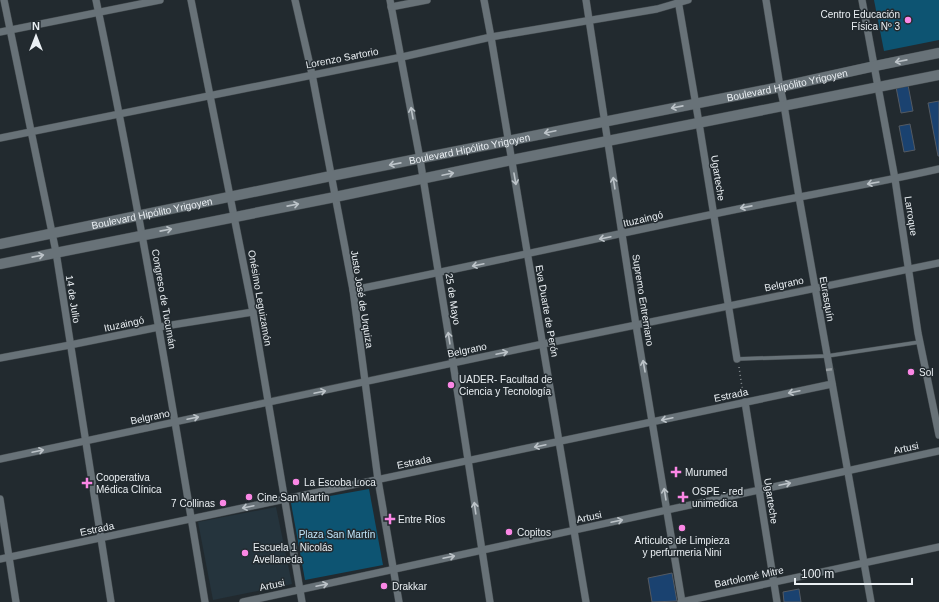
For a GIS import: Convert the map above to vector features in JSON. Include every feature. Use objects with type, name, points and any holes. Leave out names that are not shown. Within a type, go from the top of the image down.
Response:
[{"type":"main road","name":"Boulevard Hipólito Yrigoyen","points":[[0,244],[939,54]]},
{"type":"main road","name":"Boulevard Hipólito Yrigoyen","points":[[0,264],[234,216],[336,197],[699,122],[878,88],[939,74]]},
{"type":"street","name":"14 de Julio","points":[[4,0],[56,252],[111,602]]},
{"type":"street","name":"Congreso de Tucumán","points":[[96,0],[120,114],[159,327],[205,602]]},
{"type":"street","points":[[0,32],[160,0]]},
{"type":"street","name":"Onésimo Leguizamón","points":[[191,0],[253,312],[302,602]]},
{"type":"street","name":"Justo José de Urquiza","points":[[295,0],[312,74],[353,290],[364,383],[378,480],[399,602]]},
{"type":"street","points":[[391,4],[428,0]]},
{"type":"street","name":"Eva Duarte de Perón","points":[[484,0],[586,602]]},
{"type":"street","name":"Supremo Entrerriano","points":[[586,0],[636,325],[682,602]]},
{"type":"street","name":"Lorenzo Sartorio","points":[[0,138],[402,57],[491,37],[657,10],[688,0]]},
{"type":"street","name":"Eurasquín","points":[[766,0],[799,197],[871,602]]},
{"type":"street","name":"Larroque","points":[[862,0],[895,179],[920,342],[939,435]]},
{"type":"street","name":"Ugarteche","points":[[678,2],[696,103],[737,359]]},
{"type":"street","name":"25 de Mayo","points":[[391,4],[402,57],[439,273],[490,602]]},
{"type":"street","name":"Ituzaingó","points":[[353,290],[528,255],[713,214],[895,179],[939,169]]},
{"type":"street","name":"Belgrano","points":[[0,459],[815,287],[939,263]]},
{"type":"street","name":"Ituzaingó","points":[[0,358],[159,327],[253,312]]},
{"type":"street","name":"Estrada","points":[[0,559],[832,384]]},
{"type":"street","name":"Ugarteche","points":[[745,402],[777,602]]},
{"type":"street","name":"Artusi","points":[[243,602],[939,451]]},
{"type":"street","points":[[0,499],[16,602]]},
{"type":"street","name":"Bartolomé Mitre","points":[[682,602],[939,547]]},
{"type":"lane","points":[[737,359],[827,356],[920,342]]},
{"type":"path","points":[[737,359],[745,402]]},
{"type":"shaded area","name":"Escuela 1 Nicolás Avellaneda","points":[[276,507],[292,584],[213,600],[198,522]]},
{"type":"green space","name":"Centro Educación Física Nº 3","points":[[874,0],[939,0],[939,40],[884,51]]},
{"type":"green space","name":"Plaza San Martín","points":[[369,489],[383,565],[305,580],[291,503]]},
{"type":"building","points":[[908,85],[913,111],[901,113],[896,87]]},
{"type":"building","points":[[939,101],[939,156],[938,156],[928,103]]},
{"type":"building","points":[[910,124],[915,150],[904,152],[899,126]]},
{"type":"building","points":[[672,573],[677,601],[652,602],[648,578]]},
{"type":"building","points":[[799,589],[801,602],[784,602],[783,592]]},
{"type":"railway","points":[[826,370],[835,369]]},
{"type":"place","name":"Centro Educación Física Nº 3","points":[[908,20]]},
{"type":"place","name":"Sol","points":[[911,372]]},
{"type":"place","name":"UADER- Facultad de Ciencia y Tecnología","points":[[451,385]]},
{"type":"place","name":"Murumed","points":[[676,472]]},
{"type":"place","name":"La Escoba Loca","points":[[296,482]]},
{"type":"place","name":"Cooperativa Médica Clínica","points":[[87,483]]},
{"type":"place","name":"Cine San Martín","points":[[249,497]]},
{"type":"place","name":"OSPE - red unimedica","points":[[683,497]]},
{"type":"place","name":"7 Collinas","points":[[223,503]]},
{"type":"place","name":"Entre Ríos","points":[[390,519]]},
{"type":"place","name":"Articulos de Limpieza y perfurmeria Nini","points":[[682,528]]},
{"type":"place","name":"Copitos","points":[[509,532]]},
{"type":"place","name":"Escuela 1 Nicolás Avellaneda","points":[[245,553]]},
{"type":"place","name":"Drakkar","points":[[384,586]]}]
